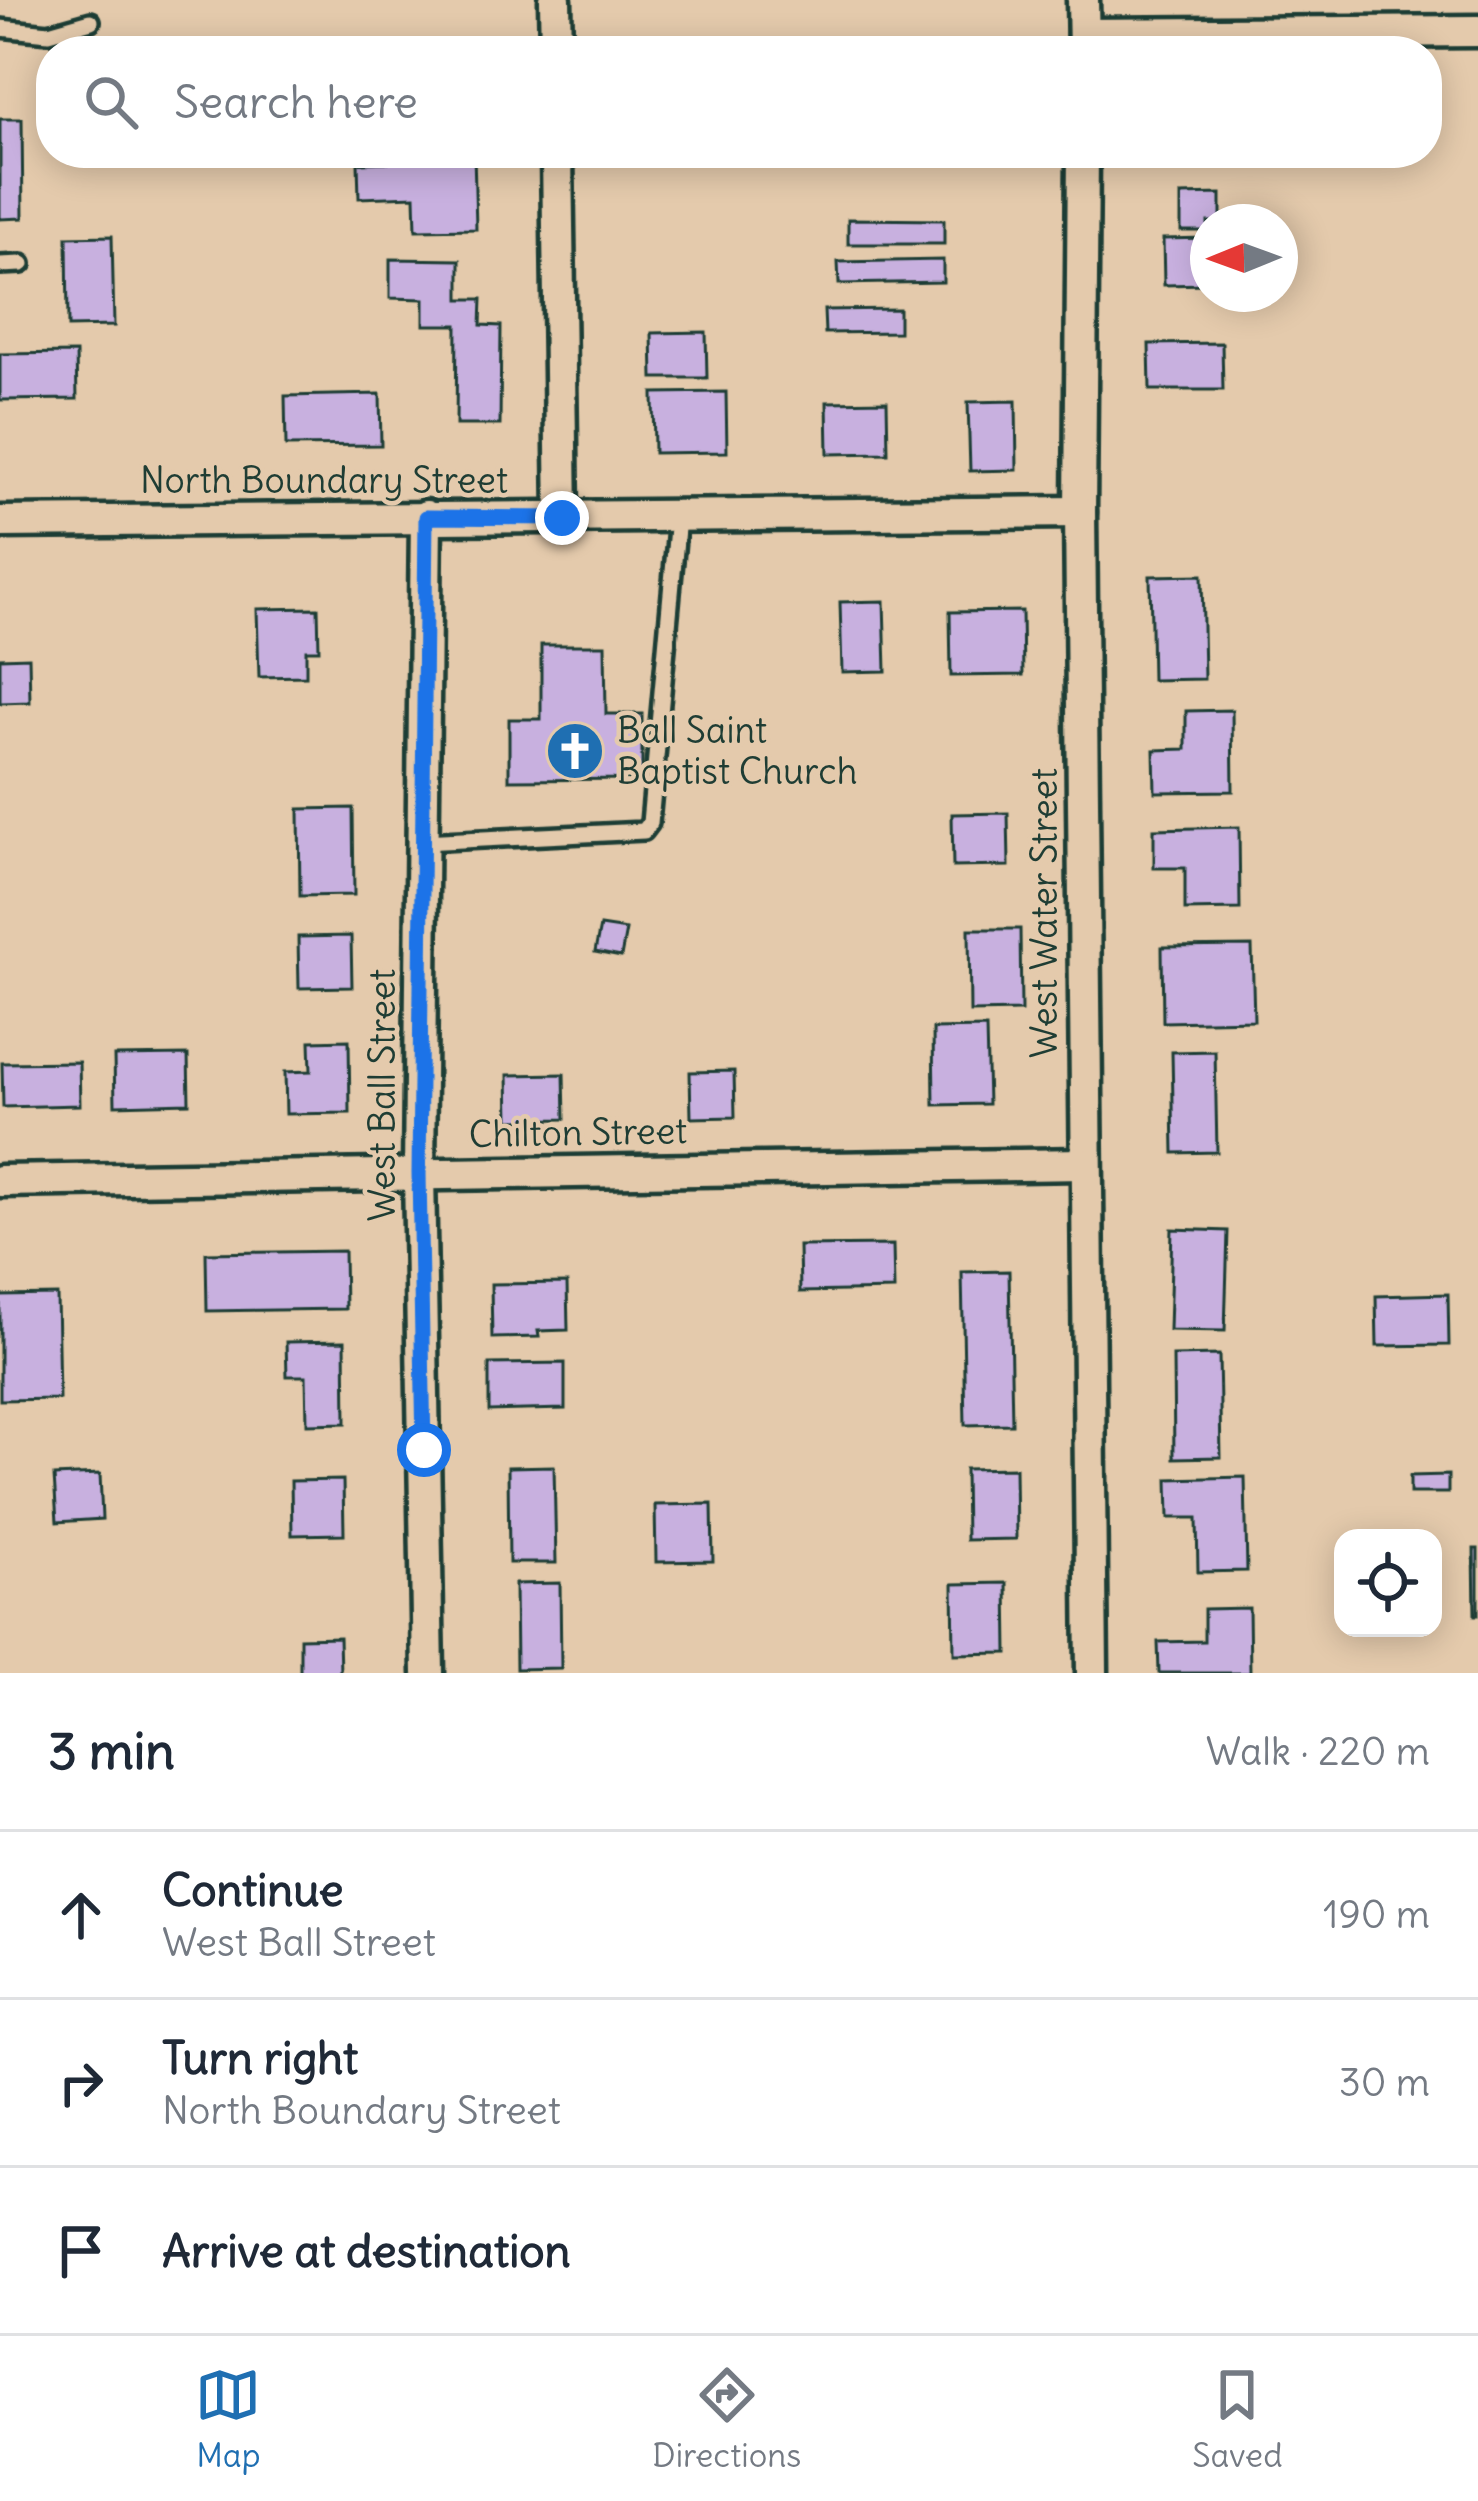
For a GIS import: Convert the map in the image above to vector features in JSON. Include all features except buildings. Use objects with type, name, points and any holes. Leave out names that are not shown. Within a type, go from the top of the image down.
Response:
[{"type":"street","points":[[555,0],[556,36]]},
{"type":"street","points":[[1083,0],[1084,36]]},
{"type":"street","points":[[1314,36],[1478,31]]},
{"type":"street","points":[[557,168],[562,518]]},
{"type":"street","name":"West Water Street","points":[[1083,168],[1080,512],[1092,1673]]},
{"type":"street","name":"North Boundary Street","points":[[0,522],[1080,512]]},
{"type":"street","name":"West Ball Street","points":[[426,517],[419,1173],[428,1673]]},
{"type":"street","name":"Chilton Street","points":[[0,1181],[1085,1164]]},
{"type":"lane","points":[[0,28],[49,33],[91,21]]},
{"type":"lane","points":[[0,265],[22,264]]},
{"type":"lane","points":[[422,842],[644,831],[650,824],[678,517]]},
{"type":"place","name":"Ball Saint Baptist Church","points":[[575,751]]},
{"type":"route","points":[[424,1450],[419,1173],[426,517],[562,518]]}]
